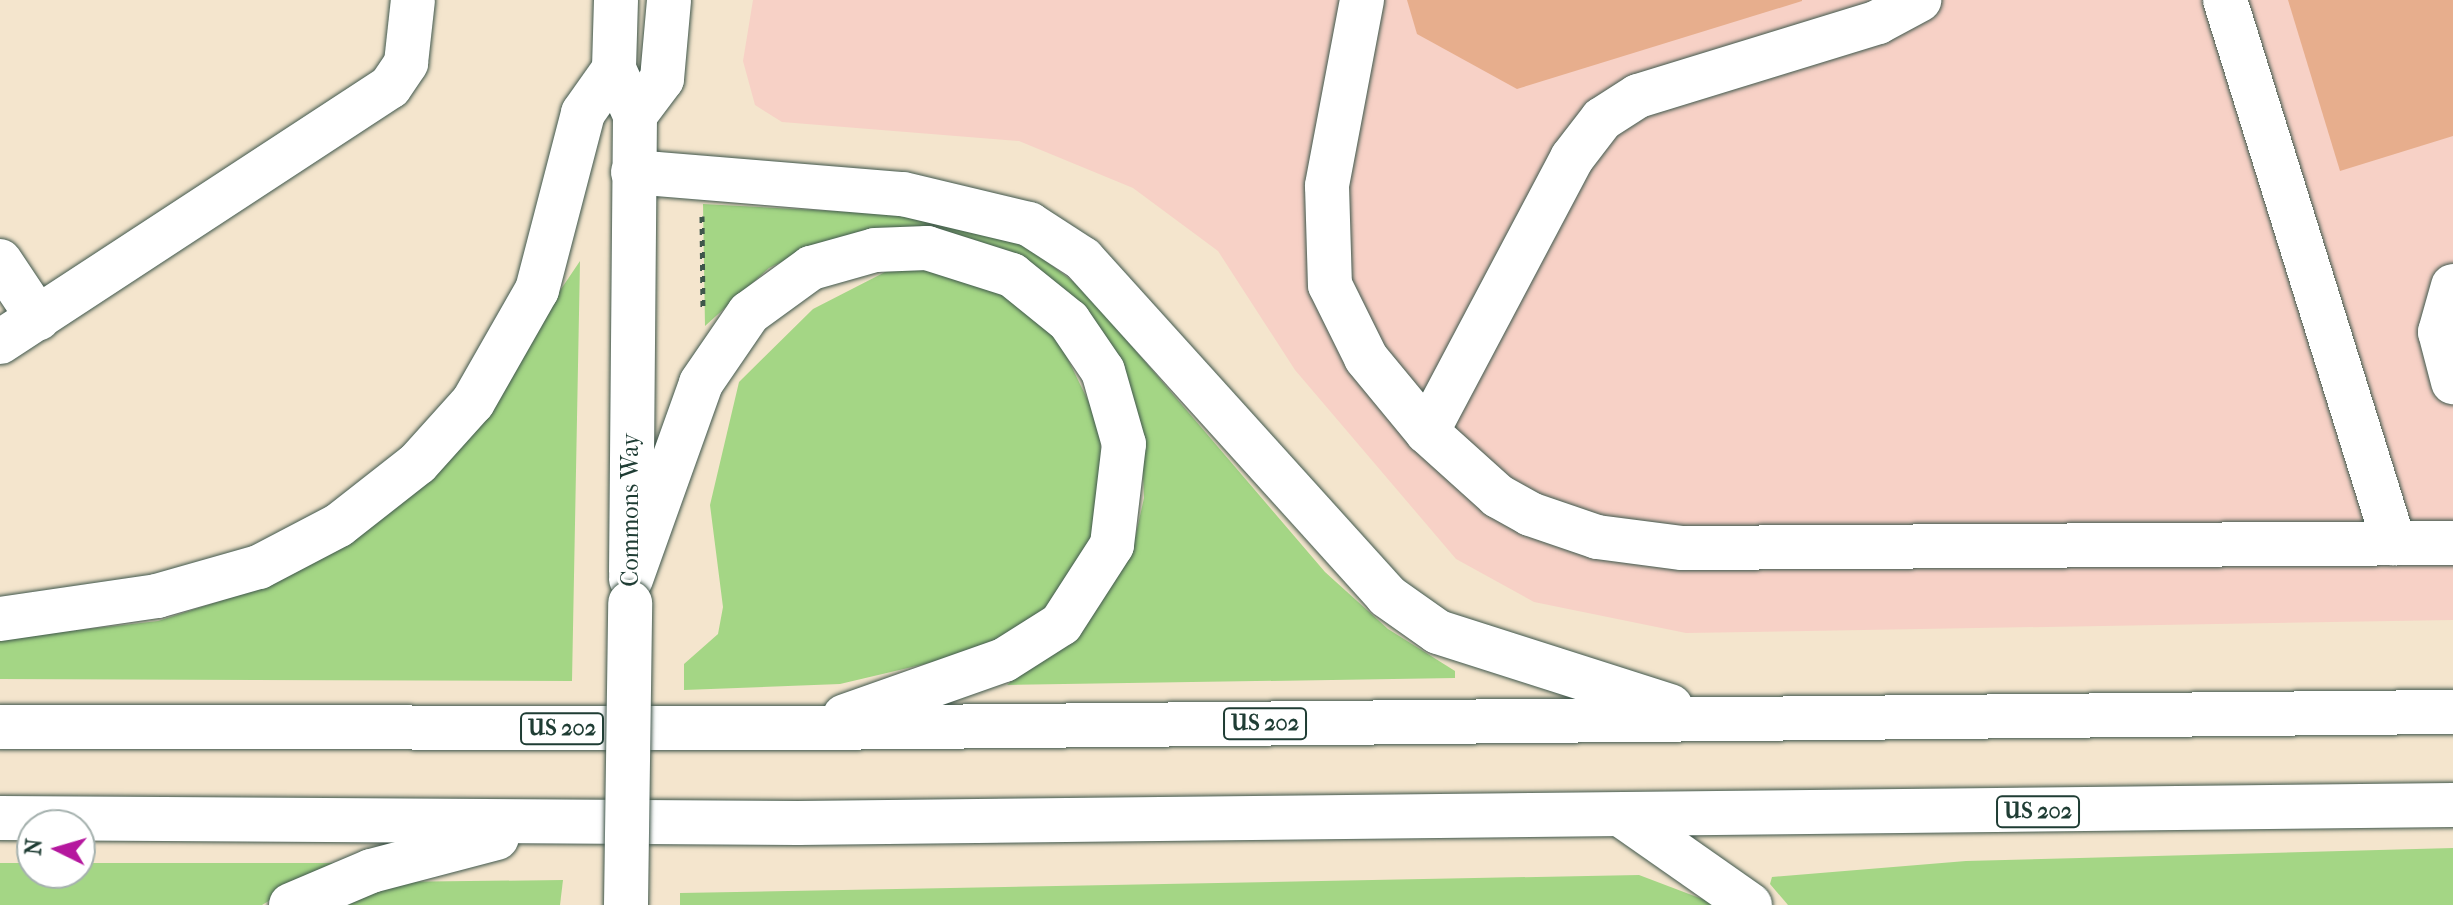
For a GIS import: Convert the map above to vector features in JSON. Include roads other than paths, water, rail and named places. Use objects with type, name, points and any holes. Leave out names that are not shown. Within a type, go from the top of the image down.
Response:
[{"type":"main road","points":[[0,342],[390,87],[406,63],[413,0]]},
{"type":"main road","name":"Commons Way","points":[[616,0],[614,69],[635,115],[626,905]]},
{"type":"main road","points":[[635,115],[662,79],[669,0]]},
{"type":"main road","points":[[1362,0],[1327,186],[1330,285],[1366,358],[1427,432],[1498,496],[1530,514],[1629,543],[1729,550],[2453,543]]},
{"type":"main road","points":[[1427,432],[1572,158],[1602,119],[1638,96],[1878,22],[1919,0]]},
{"type":"main road","points":[[2225,0],[2394,543]]},
{"type":"main road","points":[[0,619],[157,596],[259,567],[339,525],[418,463],[473,402],[537,290],[583,113],[614,69]]},
{"type":"main road","points":[[633,172],[903,194],[981,207],[1029,224],[1083,259],[1387,596],[1438,632],[1719,720]]},
{"type":"main road","points":[[631,591],[701,383],[749,313],[779,289],[842,258],[927,248],[985,263],[1044,296],[1103,371],[1124,444],[1112,545],[1088,593],[1061,624],[1004,660],[811,728]]},
{"type":"main road","points":[[0,261],[38,318]]},
{"type":"main road","points":[[2453,286],[2440,332],[2453,382]]},
{"type":"main road","name":"US 202","points":[[0,727],[811,728],[2453,712]]},
{"type":"main road","name":"US 202","points":[[0,818],[561,822],[1623,816],[2453,805]]},
{"type":"main road","points":[[1623,816],[1750,905]]},
{"type":"main road","points":[[291,905],[371,871],[561,822]]}]
